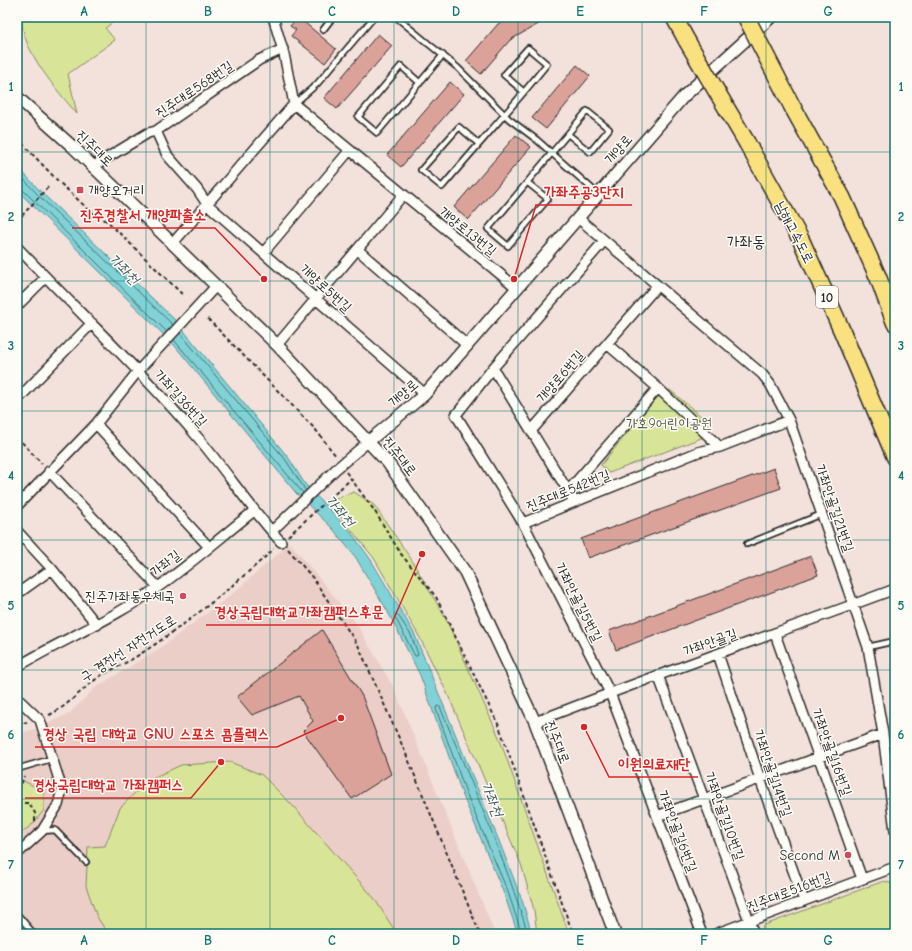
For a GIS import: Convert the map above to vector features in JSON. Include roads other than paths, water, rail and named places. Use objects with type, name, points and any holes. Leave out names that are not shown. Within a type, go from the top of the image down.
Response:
[{"type":"highway","name":"남해고속도로","points":[[674,17],[747,142],[804,247],[849,346],[895,457]]},
{"type":"highway","points":[[746,17],[842,198],[878,277],[895,323]]},
{"type":"street","points":[[173,243],[294,104],[283,48],[274,17]]},
{"type":"street","name":"개양로","points":[[369,440],[425,394],[684,96],[771,17]]},
{"type":"street","name":"진주대로568번길","points":[[207,204],[197,189],[167,155],[156,131],[259,60],[283,48]]},
{"type":"street","name":"진주대로","points":[[17,97],[173,243],[277,345],[369,440],[388,462],[465,572],[535,722],[615,934]]},
{"type":"street","name":"개양로13번길","points":[[294,104],[516,288]]},
{"type":"street","points":[[92,166],[148,133],[156,131]]},
{"type":"street","points":[[264,252],[349,150]]},
{"type":"street","points":[[277,345],[403,195]]},
{"type":"street","name":"개양로5번길","points":[[207,204],[264,252],[425,394]]},
{"type":"street","points":[[578,218],[762,374],[770,384],[789,420]]},
{"type":"street","points":[[493,368],[604,241]]},
{"type":"street","points":[[17,247],[138,371],[216,286]]},
{"type":"street","points":[[358,250],[468,346]]},
{"type":"street","points":[[17,306],[46,277]]},
{"type":"street","name":"개양로6번길","points":[[493,368],[532,430],[657,286]]},
{"type":"street","points":[[17,400],[92,323]]},
{"type":"street","points":[[607,344],[658,388],[720,447]]},
{"type":"street","name":"진주대로542번길","points":[[493,368],[456,415],[523,523],[574,501],[698,452],[720,447],[789,420]]},
{"type":"street","name":"가좌길36번길","points":[[17,506],[49,471],[96,424],[138,371],[200,440],[254,511]]},
{"type":"street","name":"진주대로542번길","points":[[568,491],[658,388]]},
{"type":"street","name":"가좌안골길21번길","points":[[789,420],[852,605]]},
{"type":"street","points":[[96,424],[208,546]]},
{"type":"street","points":[[532,430],[574,501]]},
{"type":"street","points":[[272,531],[316,488],[369,440]]},
{"type":"street","points":[[49,471],[158,587]]},
{"type":"street","points":[[254,511],[272,531],[285,539]]},
{"type":"street","name":"가좌길","points":[[17,667],[40,653],[97,625],[158,587],[254,511]]},
{"type":"street","name":"가좌안골길5번길","points":[[523,523],[610,693]]},
{"type":"street","points":[[17,531],[52,569],[97,625]]},
{"type":"street","points":[[17,594],[52,569]]},
{"type":"street","name":"가좌안골길","points":[[535,722],[610,693],[895,589]]},
{"type":"street","points":[[852,605],[868,647],[883,734],[895,831]]},
{"type":"street","name":"가좌안골길16번길","points":[[775,634],[862,879]]},
{"type":"street","name":"가좌안골길14번길","points":[[718,654],[760,779],[804,901]]},
{"type":"street","name":"가좌안골길10번길","points":[[658,676],[754,934]]},
{"type":"street","name":"가좌안골길6번길","points":[[610,693],[702,934]]},
{"type":"street","points":[[17,698],[40,720],[51,759],[62,789],[58,805],[17,854]]},
{"type":"street","points":[[657,816],[883,734]]},
{"type":"street","name":"진주대로516번길","points":[[715,934],[895,867]]},
{"type":"lane","points":[[322,30],[333,17]]},
{"type":"lane","points":[[294,104],[317,84],[374,17]]},
{"type":"lane","points":[[396,17],[458,68],[504,114],[598,194]]},
{"type":"lane","points":[[479,144],[458,127],[421,170],[442,187],[524,92],[547,64],[528,48],[504,75],[524,92]]},
{"type":"lane","points":[[420,83],[401,66],[358,117],[377,133],[420,83],[443,56]]},
{"type":"lane","points":[[528,183],[548,199],[508,246],[488,229],[588,111],[609,129],[590,152],[569,135]]},
{"type":"lane","points":[[747,544],[822,514]]},
{"type":"lane","points":[[868,647],[895,641]]},
{"type":"lane","points":[[17,769],[51,759]]},
{"type":"lane","points":[[38,828],[55,830],[86,862]]},
{"type":"lane","points":[[17,914],[34,934]]},
{"type":"water","name":"가좌천","points":[[17,166],[42,193],[174,319],[288,457],[305,484],[350,531],[371,560],[414,633],[499,841],[522,900],[532,934],[518,934],[504,894],[463,796],[420,675],[388,612],[356,558],[333,529],[296,493],[175,346],[17,190]]},
{"type":"place","name":"개양오거리","points":[[80,190]]},
{"type":"place","name":"진주경찰서 개양파출소","points":[[264,279]]},
{"type":"place","name":"가좌주공3단지","points":[[514,279]]},
{"type":"place","name":"경상국립대학교가좌캠퍼스후문","points":[[422,554]]},
{"type":"place","name":"진주가좌동우체국","points":[[183,596]]},
{"type":"place","name":"경상 국립 대학교 GNU 스포츠 콤플렉스","points":[[341,718]]},
{"type":"place","name":"이원의료재단","points":[[584,727]]},
{"type":"place","name":"경상국립대학교 가좌캠퍼스","points":[[221,762]]},
{"type":"place","name":"Second M","points":[[848,855]]},
{"type":"district","name":"가좌동","points":[[746,241]]},
{"type":"park label","name":"가호9어린이공원","points":[[669,423]]}]
